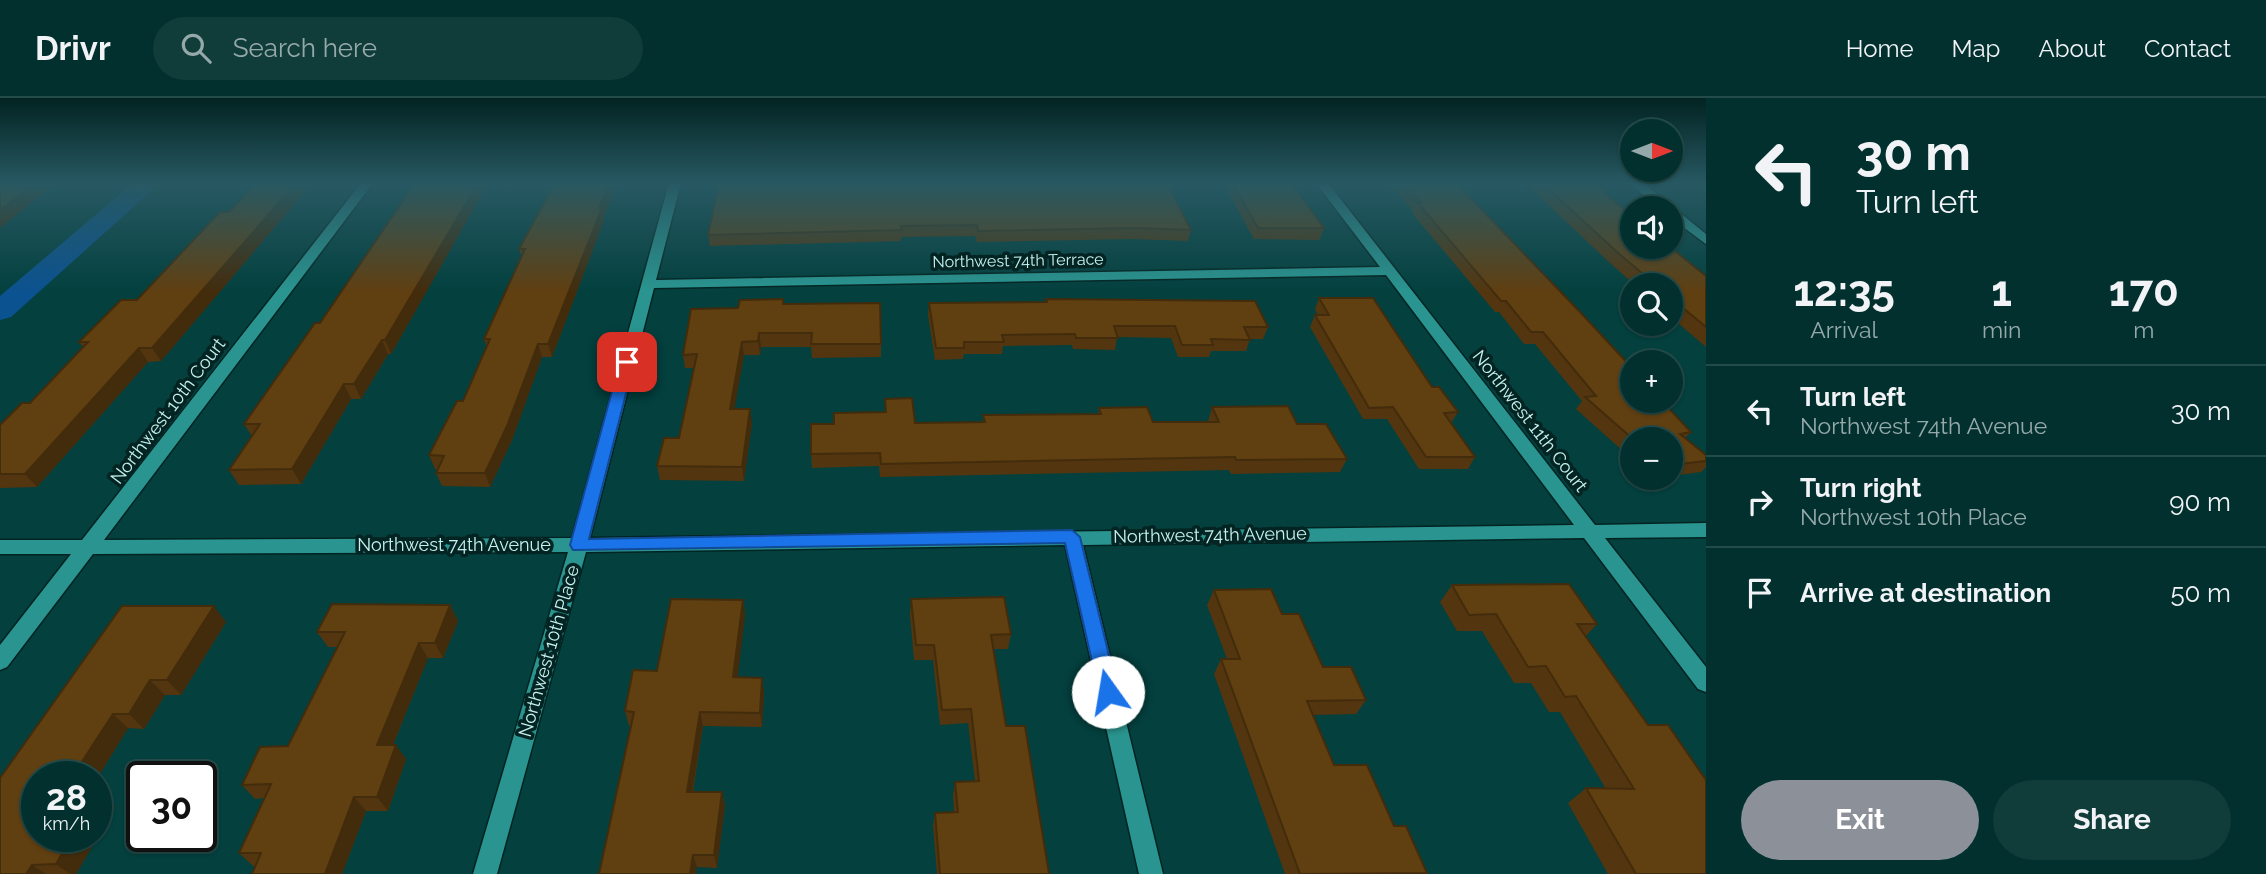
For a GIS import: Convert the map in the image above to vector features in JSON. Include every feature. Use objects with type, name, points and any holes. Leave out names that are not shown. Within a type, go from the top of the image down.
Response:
[{"type":"street","name":"Northwest 10th Court","points":[[0,661],[339,219]]},
{"type":"street","name":"Northwest 10th Place","points":[[485,874],[579,545],[665,219]]},
{"type":"street","name":"Northwest 11th Court","points":[[1350,219],[1706,682]]},
{"type":"street","points":[[1683,222],[1706,240]]},
{"type":"street","name":"Northwest 74th Terrace","points":[[647,284],[1390,271]]},
{"type":"street","name":"Northwest 74th Avenue","points":[[0,547],[579,545],[1706,530]]},
{"type":"street","points":[[1072,537],[1151,874]]},
{"type":"building","points":[[213,219],[264,219],[152,348],[139,348],[25,474],[0,474],[0,425],[22,403],[30,403],[88,342],[79,342],[121,300],[137,300]]},
{"type":"building","points":[[390,219],[457,219],[385,340],[382,340],[354,384],[344,384],[292,469],[229,470],[260,424],[244,424],[315,323],[320,323]]},
{"type":"building","points":[[535,219],[598,219],[548,344],[538,344],[507,426],[485,473],[436,473],[444,456],[429,455],[457,401],[463,401],[490,339],[484,339],[525,249],[519,249]]},
{"type":"building","points":[[711,219],[1185,219],[1191,230],[1134,228],[978,231],[977,225],[901,226],[902,230],[708,235]]},
{"type":"building","points":[[1253,219],[1318,219],[1324,228],[1258,228]]},
{"type":"building","points":[[1432,219],[1491,219],[1620,355],[1620,413],[1673,413],[1691,432],[1683,433],[1683,427],[1620,428],[1585,397],[1596,396],[1543,332],[1531,332],[1506,301],[1501,301]]},
{"type":"building","points":[[1581,219],[1620,219],[1620,255],[1617,252]]},
{"type":"building","points":[[1683,257],[1706,276],[1706,327],[1683,308],[1683,273],[1642,273],[1625,259]]},
{"type":"building","points":[[1319,298],[1373,298],[1432,387],[1439,387],[1458,412],[1444,413],[1475,457],[1426,457],[1393,407],[1369,408],[1315,315],[1329,315]]},
{"type":"building","points":[[783,299],[783,304],[880,303],[881,344],[811,344],[812,333],[759,333],[758,341],[742,342],[730,409],[750,409],[742,467],[657,466],[664,438],[679,438],[697,354],[683,355],[691,309],[738,308],[740,300]]},
{"type":"building","points":[[1046,299],[1255,301],[1268,327],[1244,327],[1250,340],[1211,339],[1213,345],[1182,345],[1175,326],[1114,326],[1118,338],[1076,338],[1075,334],[1002,335],[1004,342],[964,342],[964,348],[936,348],[929,303],[1047,302]]},
{"type":"building","points":[[912,398],[915,423],[985,422],[983,415],[1101,414],[1099,408],[1147,407],[1153,422],[1219,422],[1212,407],[1288,406],[1297,424],[1326,424],[1347,459],[1236,460],[1235,457],[881,464],[880,453],[811,454],[811,424],[834,424],[834,413],[886,412],[885,399]]},
{"type":"building","points":[[1683,436],[1706,455],[1706,461],[1683,464]]},
{"type":"building","points":[[1569,584],[1597,624],[1577,624],[1648,725],[1668,725],[1706,780],[1706,874],[1636,874],[1586,788],[1634,789],[1576,696],[1565,697],[1546,666],[1528,667],[1496,614],[1469,615],[1452,585]]},
{"type":"building","points":[[1271,589],[1282,614],[1299,614],[1323,667],[1351,667],[1366,700],[1307,701],[1334,765],[1367,765],[1394,826],[1406,826],[1427,873],[1300,874],[1221,659],[1240,659],[1214,590]]},
{"type":"building","points":[[1004,597],[1011,634],[991,635],[1006,726],[1025,726],[1049,874],[940,874],[935,813],[958,812],[955,782],[979,781],[971,709],[942,710],[934,645],[916,645],[911,599]]},
{"type":"building","points":[[671,599],[743,600],[733,677],[762,678],[760,713],[700,712],[687,792],[722,792],[714,855],[693,855],[690,874],[599,874],[634,712],[625,711],[633,670],[657,671]]},
{"type":"building","points":[[332,604],[450,605],[435,643],[419,643],[377,745],[396,745],[377,797],[354,797],[325,874],[252,874],[261,853],[239,853],[271,784],[242,785],[260,747],[288,746],[345,632],[317,632]]},
{"type":"building","points":[[122,606],[214,606],[167,680],[150,680],[129,714],[113,714],[82,761],[21,761],[21,852],[63,852],[56,864],[32,865],[26,874],[0,874],[0,778]]},
{"type":"waterway","points":[[0,311],[106,219]]},
{"type":"route","points":[[627,362],[579,545],[1072,537],[1108,692]]}]
